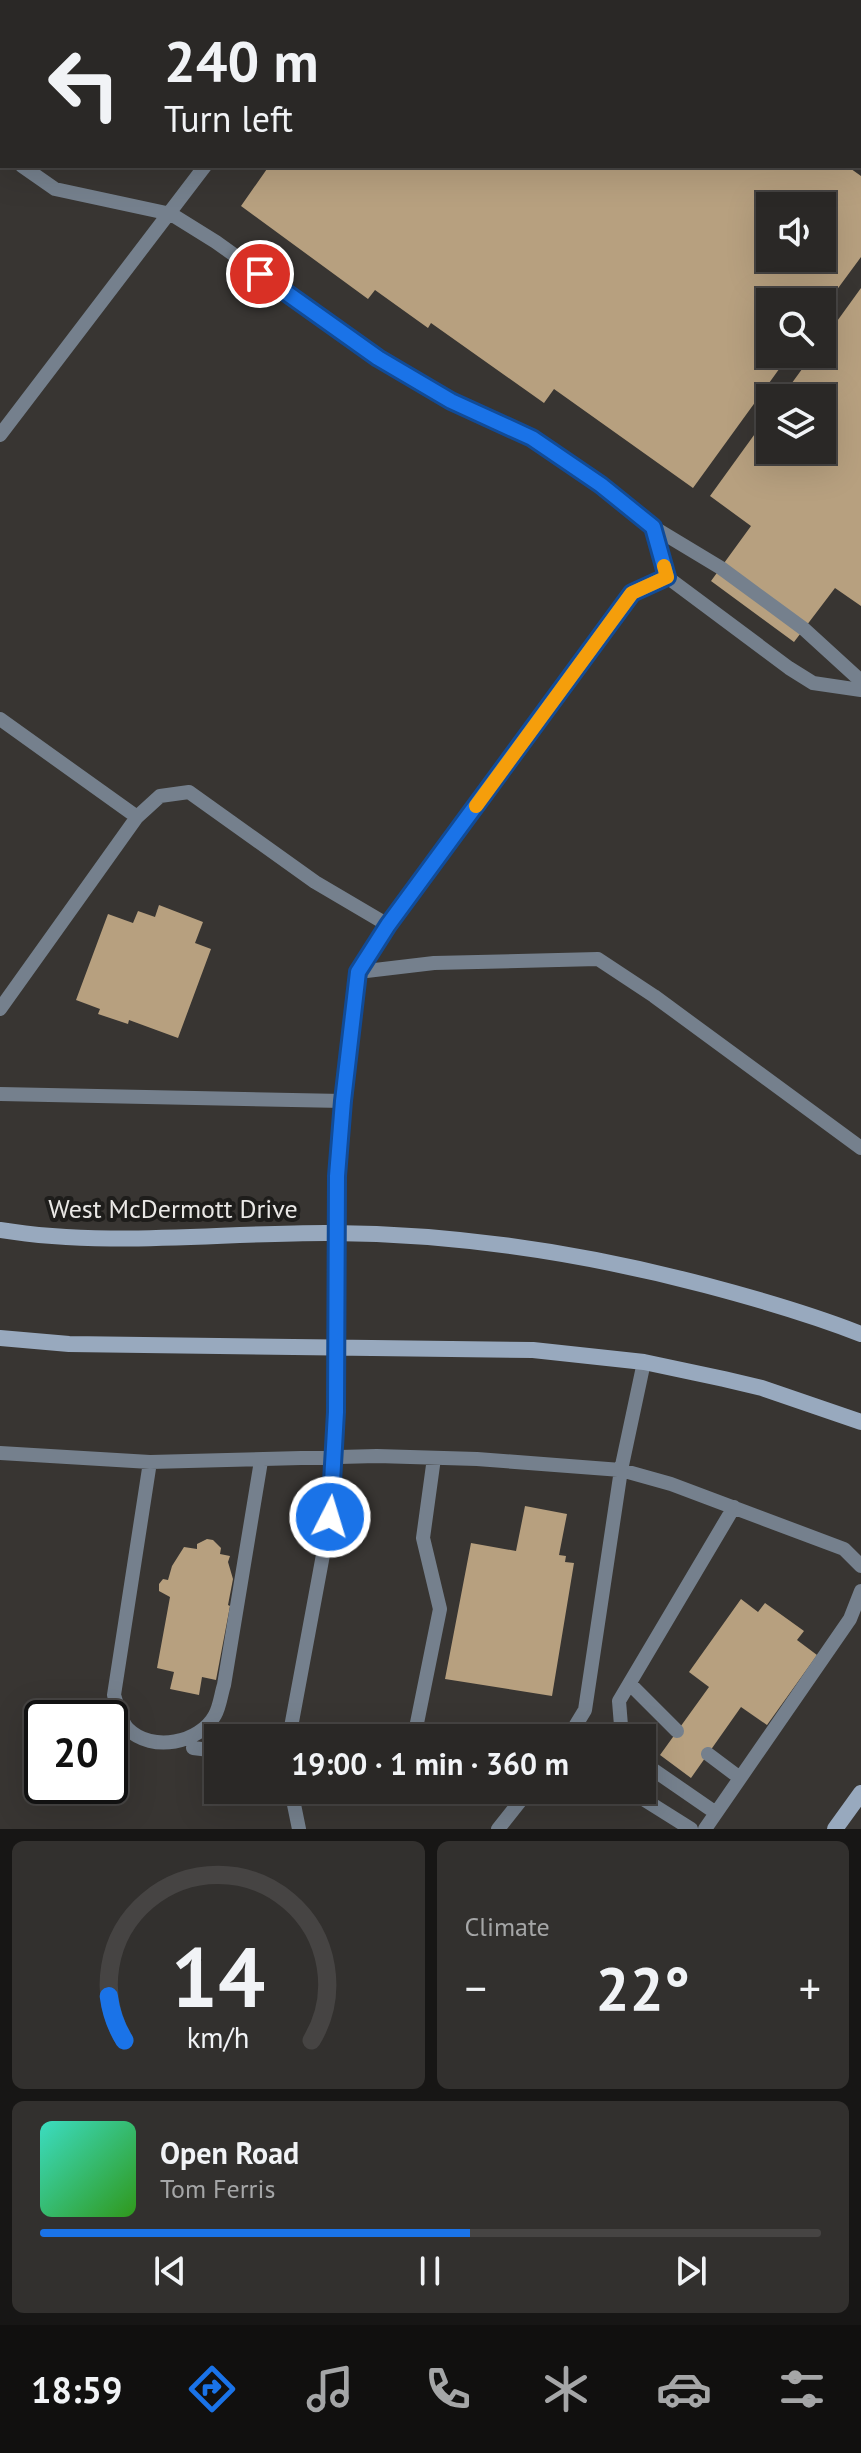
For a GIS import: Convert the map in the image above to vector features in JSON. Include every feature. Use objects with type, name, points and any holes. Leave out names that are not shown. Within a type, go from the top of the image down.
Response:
[{"type":"main road","name":"West McDermott Drive","points":[[0,1230],[128,1238],[335,1233],[493,1242],[630,1265],[765,1301],[861,1334]]},
{"type":"main road","points":[[335,1233],[335,1348]]},
{"type":"main road","points":[[0,1338],[69,1344],[533,1350],[644,1362],[762,1388],[861,1422]]},
{"type":"main road","points":[[835,1829],[861,1793]]},
{"type":"lane","points":[[25,168],[55,189],[171,214],[216,242],[378,358],[451,401],[532,438],[601,485],[653,527],[721,568],[804,629],[861,681]]},
{"type":"lane","points":[[0,435],[204,168]]},
{"type":"lane","points":[[653,527],[667,577],[813,683],[861,690]]},
{"type":"lane","points":[[335,1233],[343,1101],[358,972],[388,925],[632,593],[667,577]]},
{"type":"lane","points":[[0,719],[137,817]]},
{"type":"lane","points":[[0,1009],[137,817],[160,796],[189,792],[315,882],[388,925]]},
{"type":"lane","points":[[358,972],[434,963],[598,959],[654,996],[861,1148]]},
{"type":"lane","points":[[0,1094],[343,1101]]},
{"type":"lane","points":[[292,1724],[330,1517],[335,1457],[335,1348]]},
{"type":"lane","points":[[576,1724],[585,1710],[621,1470],[644,1362]]},
{"type":"lane","points":[[0,1453],[150,1462],[335,1457],[477,1459],[621,1470],[671,1484],[844,1549],[861,1566]]},
{"type":"lane","points":[[417,1723],[440,1609],[423,1538],[434,1458]]},
{"type":"lane","points":[[150,1462],[114,1695],[127,1728],[151,1741],[177,1741],[194,1737],[215,1716],[224,1685],[261,1461]]},
{"type":"lane","points":[[621,1724],[619,1701],[734,1507]]},
{"type":"lane","points":[[705,1829],[850,1619],[861,1591]]},
{"type":"lane","points":[[630,1684],[677,1731]]},
{"type":"lane","points":[[193,1748],[204,1749]]},
{"type":"lane","points":[[708,1754],[740,1778]]},
{"type":"lane","points":[[656,1772],[716,1813]]},
{"type":"lane","points":[[294,1804],[299,1829]]},
{"type":"lane","points":[[498,1829],[518,1804]]},
{"type":"lane","points":[[651,1804],[691,1829]]},
{"type":"building","points":[[268,168],[850,168],[861,176],[861,257],[836,291],[836,288],[756,288],[756,368],[780,368],[768,384],[756,384],[756,401],[693,488],[554,389],[544,403],[431,323],[428,328],[375,290],[368,299],[241,206]]},
{"type":"building","points":[[861,288],[861,606],[835,588],[794,642],[711,581],[751,526],[710,496],[756,432],[756,464],[836,464],[836,384],[791,384],[803,368],[836,368],[836,323]]},
{"type":"building","points":[[159,905],[203,922],[195,943],[211,949],[178,1038],[129,1020],[128,1024],[98,1014],[100,1009],[76,1000],[108,914],[133,923],[138,911],[155,917]]},
{"type":"building","points":[[525,1506],[567,1514],[559,1555],[566,1556],[565,1562],[574,1563],[552,1696],[445,1679],[471,1543],[516,1551]]},
{"type":"building","points":[[207,1539],[213,1540],[221,1548],[220,1554],[230,1556],[228,1562],[233,1579],[216,1680],[202,1677],[199,1695],[170,1689],[174,1672],[157,1668],[170,1597],[159,1591],[159,1584],[163,1579],[168,1580],[172,1566],[184,1547],[197,1549],[197,1544]]},
{"type":"building","points":[[741,1599],[758,1612],[765,1603],[804,1631],[797,1640],[817,1655],[767,1725],[741,1707],[691,1778],[660,1755],[709,1687],[689,1672]]},
{"type":"slow traffic","points":[[476,806],[632,593],[667,577],[664,566]]},
{"type":"route","points":[[260,274],[378,358],[451,401],[532,438],[601,485],[653,527],[667,577],[632,593],[388,925],[358,972],[337,1176],[337,1390],[330,1517]]}]
